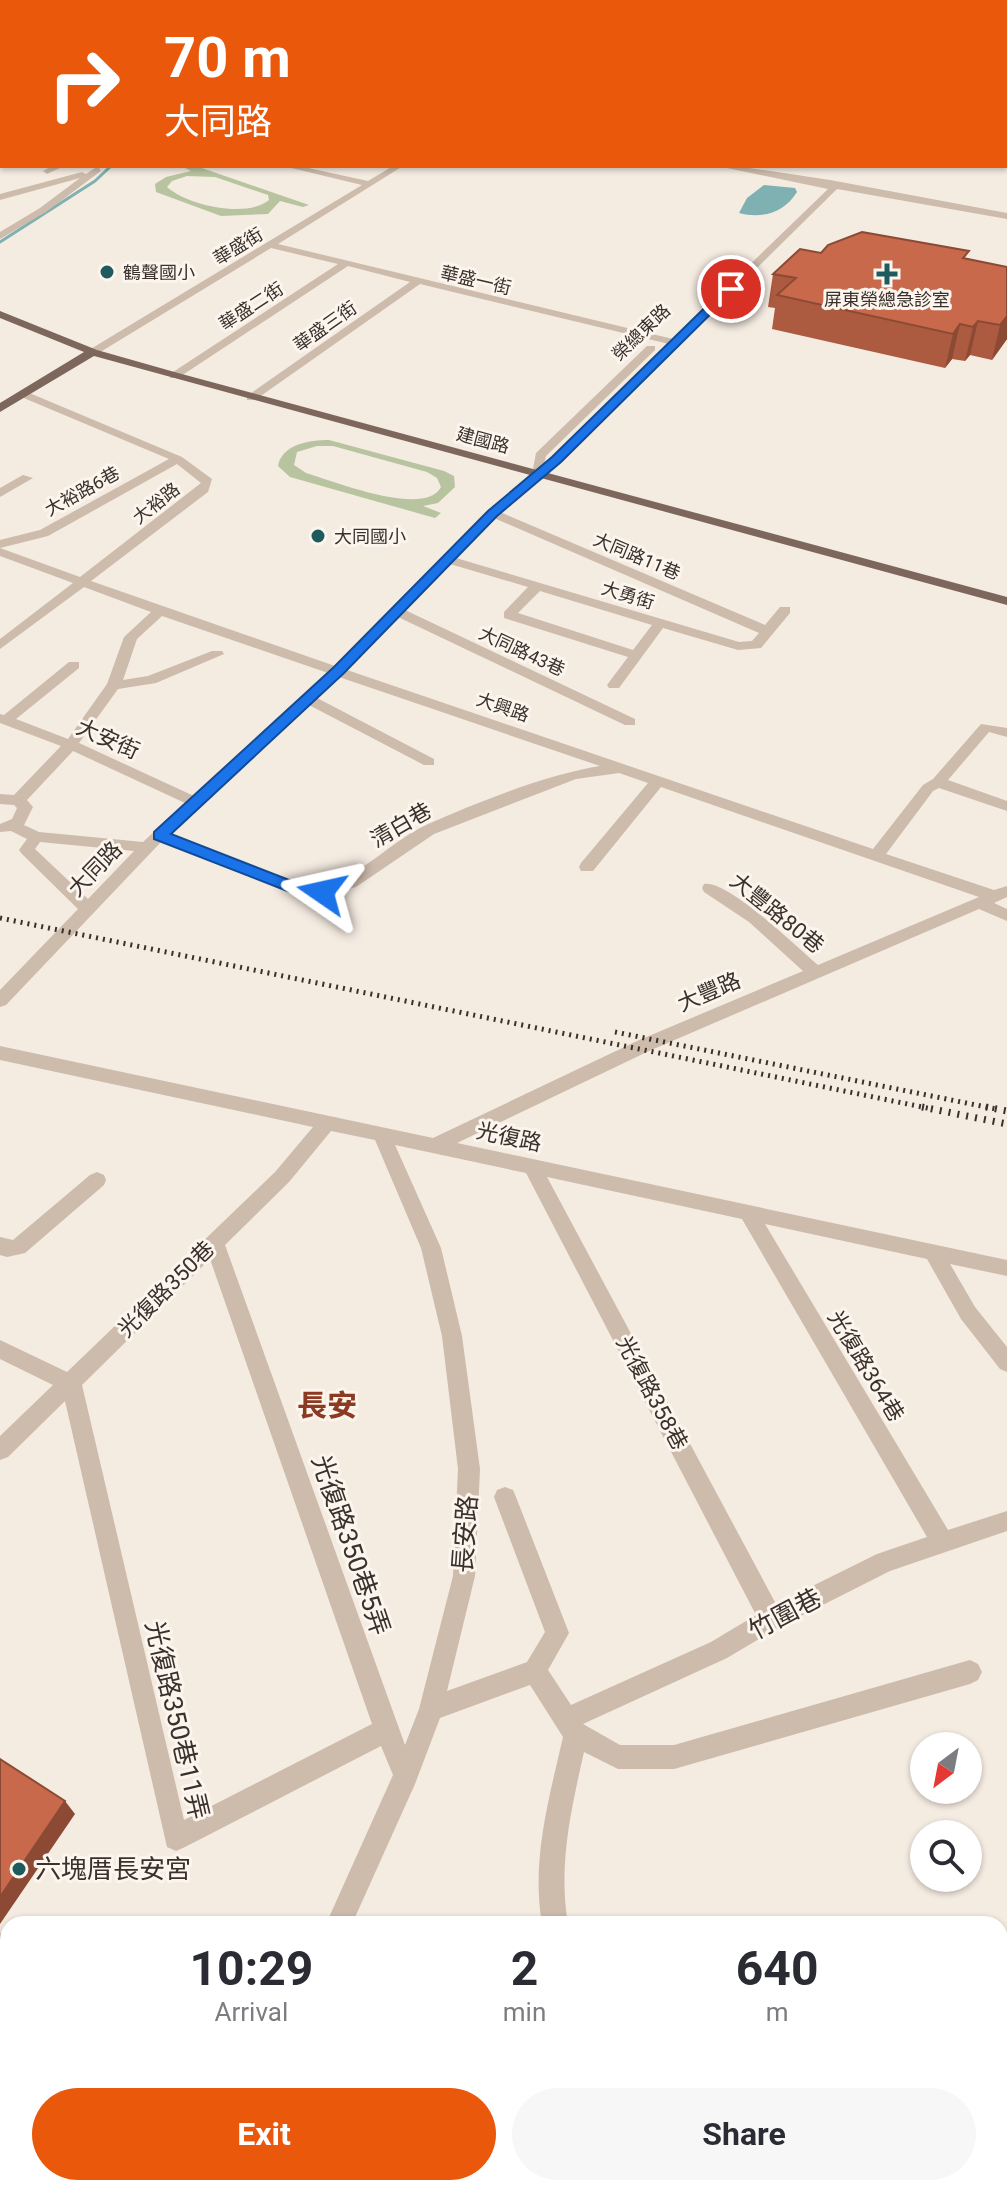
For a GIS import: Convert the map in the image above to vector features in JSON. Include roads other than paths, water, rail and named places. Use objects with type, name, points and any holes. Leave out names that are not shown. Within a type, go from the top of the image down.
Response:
[{"type":"main road","name":"建國路","points":[[0,314],[93,352],[251,398],[1007,601]]},
{"type":"main road","points":[[0,408],[93,352]]},
{"type":"street","points":[[47,171],[55,168]]},
{"type":"street","points":[[0,197],[100,168]]},
{"type":"street","points":[[0,236],[43,210],[100,168]]},
{"type":"street","points":[[296,168],[370,184]]},
{"type":"street","name":"華盛街","points":[[93,352],[396,168]]},
{"type":"street","points":[[734,168],[1007,216]]},
{"type":"street","points":[[705,296],[820,187],[830,183]]},
{"type":"street","name":"榮總東路","points":[[537,473],[557,459],[804,218],[833,189],[830,183]]},
{"type":"street","points":[[13,185],[25,191]]},
{"type":"street","points":[[790,215],[804,218]]},
{"type":"street","name":"華盛一街","points":[[271,245],[674,343]]},
{"type":"street","name":"華盛二街","points":[[174,376],[345,264]]},
{"type":"street","name":"華盛三街","points":[[251,398],[416,282]]},
{"type":"street","points":[[694,307],[708,310]]},
{"type":"street","name":"榮總東路","points":[[537,473],[540,455],[671,329]]},
{"type":"street","points":[[612,386],[627,390]]},
{"type":"street","name":"大裕路","points":[[0,645],[204,489],[206,479],[178,459],[23,394]]},
{"type":"street","name":"大裕路6巷","points":[[0,544],[44,533],[178,459]]},
{"type":"street","name":"大同路","points":[[0,1001],[147,847],[339,670],[399,612],[492,513],[537,473]]},
{"type":"street","points":[[0,493],[27,478]]},
{"type":"street","name":"大同路11巷","points":[[492,513],[767,631]]},
{"type":"street","name":"大興路","points":[[0,552],[160,611],[994,897],[1007,915]]},
{"type":"street","name":"大勇街","points":[[447,559],[738,646],[756,645],[785,610]]},
{"type":"street","points":[[537,586],[509,615],[636,655]]},
{"type":"street","points":[[0,799],[18,800],[71,745],[114,685],[131,637],[160,611]]},
{"type":"street","name":"大同路43巷","points":[[399,612],[630,722]]},
{"type":"street","points":[[614,685],[660,623]]},
{"type":"street","points":[[114,685],[151,680],[217,654]]},
{"type":"street","points":[[3,719],[74,665]]},
{"type":"street","points":[[308,699],[429,762]]},
{"type":"street","name":"大安街","points":[[3,719],[71,745],[197,803]]},
{"type":"street","points":[[877,855],[928,788],[938,782],[986,727],[1007,733]]},
{"type":"street","name":"清白巷","points":[[160,836],[301,891],[322,892],[350,883],[429,830],[573,775],[624,768]]},
{"type":"street","points":[[587,867],[659,780]]},
{"type":"street","points":[[938,782],[1007,806]]},
{"type":"street","points":[[6,826],[25,812],[18,800]]},
{"type":"street","points":[[6,826],[36,837],[147,847]]},
{"type":"street","points":[[36,837],[27,850],[88,909]]},
{"type":"street","name":"大豐路80巷","points":[[710,888],[755,918],[816,973]]},
{"type":"street","name":"大豐路","points":[[434,1146],[643,1046],[994,897]]},
{"type":"street","name":"光復路","points":[[0,1053],[1007,1268]]},
{"type":"street","name":"光復路350巷","points":[[0,1450],[282,1177],[327,1123]]},
{"type":"street","name":"長安路","points":[[343,1916],[406,1775],[431,1709],[464,1576],[469,1469],[452,1336],[431,1248],[382,1135]]},
{"type":"street","name":"光復路358巷","points":[[532,1167],[771,1619]]},
{"type":"street","points":[[0,1245],[7,1249],[18,1247],[97,1180]]},
{"type":"street","name":"光復路364巷","points":[[748,1213],[943,1543]]},
{"type":"street","name":"光復路350巷5弄","points":[[214,1242],[386,1730],[406,1775]]},
{"type":"street","points":[[933,1252],[968,1313],[1007,1363]]},
{"type":"street","points":[[0,1349],[71,1384]]},
{"type":"street","name":"光復路350巷11弄","points":[[71,1384],[176,1838],[386,1730]]},
{"type":"street","points":[[431,1709],[535,1671],[557,1633],[505,1497]]},
{"type":"street","name":"竹圍巷","points":[[571,1727],[719,1650],[771,1619],[885,1562],[1007,1521]]},
{"type":"street","points":[[535,1671],[571,1727],[618,1757],[674,1757],[970,1672]]},
{"type":"street","points":[[553,1916],[556,1830],[571,1727]]},
{"type":"water","points":[[764,185],[795,188],[797,192],[786,205],[772,213],[739,213],[747,198]]},
{"type":"waterway","points":[[0,242],[95,181],[109,168]]},
{"type":"railway","points":[[0,918],[932,1109]]},
{"type":"railway","points":[[615,1032],[988,1107]]},
{"type":"railway","points":[[922,1107],[932,1109]]},
{"type":"railway","points":[[988,1107],[1007,1111]]},
{"type":"railway","points":[[988,1107],[996,1109]]},
{"type":"railway","points":[[932,1109],[1007,1124]]},
{"type":"place","name":"鶴聲國小","points":[[107,272]]},
{"type":"place","name":"屏東榮總急診室","points":[[887,274]]},
{"type":"place","name":"大同國小","points":[[318,536]]},
{"type":"place","name":"六塊厝長安宮","points":[[19,1869]]},
{"type":"district","name":"長安","points":[[327,1405]]}]
